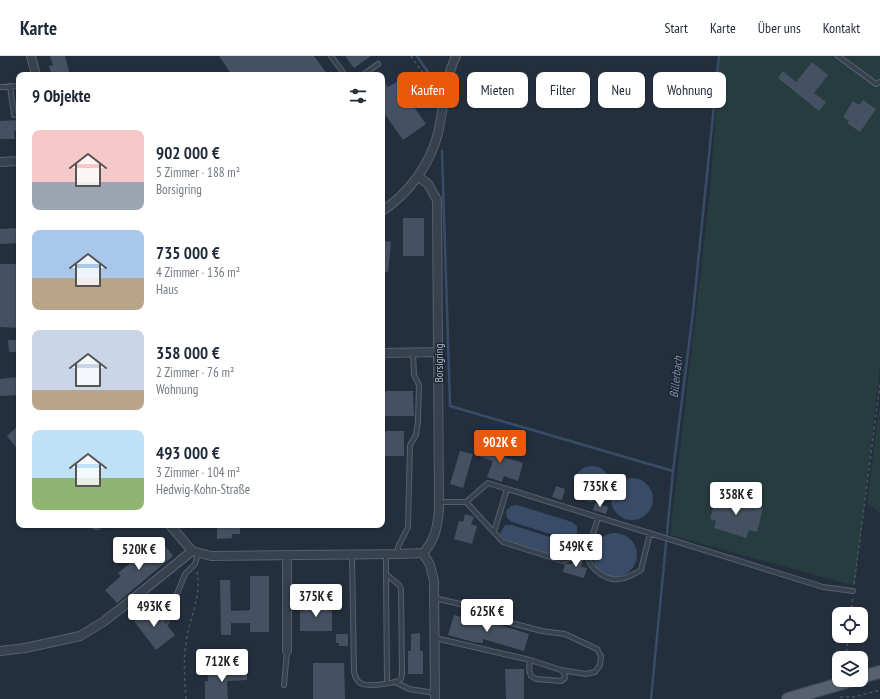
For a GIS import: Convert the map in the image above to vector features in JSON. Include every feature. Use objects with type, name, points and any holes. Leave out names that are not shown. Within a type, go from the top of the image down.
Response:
[{"type":"main road","points":[[868,675],[880,672]]},
{"type":"main road","points":[[788,699],[832,686]]},
{"type":"street","points":[[31,56],[35,72]]},
{"type":"street","points":[[451,72],[455,58]]},
{"type":"street","points":[[385,208],[405,192],[418,177],[438,134],[442,108]]},
{"type":"street","points":[[0,162],[16,161]]},
{"type":"street","name":"Borsigring","points":[[418,177],[428,184],[437,200],[439,502],[438,520],[434,535],[430,544],[423,553]]},
{"type":"street","points":[[385,353],[438,352]]},
{"type":"street","points":[[173,528],[195,552],[211,556],[423,553],[433,573],[435,696]]},
{"type":"street","points":[[0,651],[25,648],[80,636],[103,622],[195,552]]},
{"type":"street","points":[[287,555],[287,651]]},
{"type":"lane","points":[[331,56],[343,72]]},
{"type":"lane","points":[[838,56],[876,84],[880,82]]},
{"type":"lane","points":[[367,72],[378,64]]},
{"type":"lane","points":[[10,86],[14,115],[16,115]]},
{"type":"lane","points":[[0,87],[16,86]]},
{"type":"lane","points":[[398,554],[398,548],[408,527],[410,445],[416,436],[418,421],[419,385],[414,376],[413,353]]},
{"type":"lane","points":[[439,502],[466,502],[488,483],[823,587],[853,591]]},
{"type":"lane","points":[[494,532],[507,490]]},
{"type":"lane","points":[[466,502],[503,542],[563,561],[570,558],[576,551],[588,555]]},
{"type":"lane","points":[[598,518],[588,555],[590,563],[596,570],[606,577],[617,580],[630,576],[641,570],[650,534]]},
{"type":"lane","points":[[166,622],[185,574],[195,564],[195,552]]},
{"type":"lane","points":[[352,554],[354,672],[356,678],[361,683],[369,685],[395,682],[401,679],[402,674],[401,589],[399,585],[386,574]]},
{"type":"lane","points":[[386,554],[387,683]]},
{"type":"lane","points":[[434,598],[469,606],[504,621],[542,631],[565,634],[596,649],[601,656],[600,666],[595,672],[586,674],[561,670],[530,660],[434,638]]},
{"type":"lane","points":[[284,684],[287,651]]},
{"type":"lane","points":[[530,660],[529,670],[531,676],[536,679],[561,682],[565,678],[564,673],[561,670]]},
{"type":"lane","points":[[395,682],[409,689],[435,696]]},
{"type":"path","points":[[411,56],[422,72]]},
{"type":"path","points":[[852,607],[880,384]]},
{"type":"path","points":[[186,699],[184,661],[186,643],[198,592],[195,564]]},
{"type":"path","points":[[840,698],[854,697],[880,690]]},
{"type":"green space","points":[[720,56],[880,56],[880,367],[855,586],[670,535],[710,191],[716,108],[726,108],[726,72],[719,72]]},
{"type":"green space","points":[[879,409],[880,410],[880,513],[867,503]]},
{"type":"water","points":[[596,466],[605,471],[609,477],[609,491],[605,497],[596,502],[588,502],[579,497],[575,491],[574,480],[579,471],[585,467]]},
{"type":"water","points":[[628,478],[636,478],[644,481],[650,487],[653,499],[650,511],[644,517],[636,520],[628,520],[620,517],[614,511],[611,503],[611,495],[614,487],[620,481]]},
{"type":"water","points":[[517,505],[572,522],[577,526],[577,533],[573,538],[566,539],[512,522],[507,518],[506,511],[511,506]]},
{"type":"water","points":[[505,525],[512,525],[566,542],[571,546],[572,553],[564,559],[507,542],[500,534]]},
{"type":"water","points":[[615,533],[627,537],[633,543],[637,555],[633,567],[627,573],[615,577],[603,573],[597,567],[593,555],[597,543],[603,537]]},
{"type":"building","points":[[50,56],[65,56],[69,72],[51,72],[49,66],[53,65]]},
{"type":"building","points":[[219,56],[314,56],[326,72],[230,72]]},
{"type":"building","points":[[345,56],[371,56],[354,68]]},
{"type":"building","points":[[812,62],[828,75],[814,93],[826,102],[819,111],[778,78],[783,71],[796,82]]},
{"type":"building","points":[[385,82],[388,87],[397,82],[397,108],[415,108],[426,124],[403,140],[385,114]]},
{"type":"building","points":[[863,100],[876,109],[860,132],[847,123],[849,121],[843,117],[853,101],[859,105]]},
{"type":"building","points":[[16,120],[16,131],[14,131],[15,139],[0,139],[0,121]]},
{"type":"building","points":[[403,218],[424,218],[424,256],[403,256]]},
{"type":"building","points":[[16,228],[16,243],[0,244],[0,229]]},
{"type":"building","points":[[385,241],[391,242],[388,272],[385,272]]},
{"type":"building","points":[[0,264],[16,264],[16,328],[0,327]]},
{"type":"building","points":[[8,340],[16,340],[16,352],[9,352]]},
{"type":"building","points":[[16,377],[16,395],[0,396],[0,379]]},
{"type":"building","points":[[385,391],[413,391],[414,416],[385,416]]},
{"type":"building","points":[[16,428],[16,447],[7,436]]},
{"type":"building","points":[[385,431],[404,431],[404,456],[385,456]]},
{"type":"building","points":[[483,440],[494,443],[491,453],[523,463],[518,481],[504,476],[502,482],[487,477],[493,461],[478,456]]},
{"type":"building","points":[[460,451],[473,454],[463,488],[450,484]]},
{"type":"building","points":[[556,486],[565,489],[562,500],[552,497]]},
{"type":"building","points":[[717,495],[763,508],[757,532],[749,530],[746,538],[714,528],[716,521],[710,519]]},
{"type":"building","points":[[595,503],[608,507],[606,514],[593,510]]},
{"type":"building","points":[[465,514],[474,517],[471,524],[477,526],[472,544],[454,539],[459,521],[463,522]]},
{"type":"building","points":[[217,528],[240,528],[240,534],[232,534],[232,538],[217,539]]},
{"type":"building","points":[[160,539],[173,556],[117,603],[105,590],[121,576],[118,573]]},
{"type":"building","points":[[577,555],[584,557],[581,567],[587,568],[584,578],[563,572],[565,564],[572,564]]},
{"type":"building","points":[[250,576],[269,576],[269,632],[250,632],[250,623],[231,623],[231,635],[221,635],[220,580],[230,580],[231,611],[250,610]]},
{"type":"building","points":[[152,605],[163,620],[163,624],[167,625],[175,635],[156,650],[134,621]]},
{"type":"building","points":[[332,605],[332,631],[300,631],[300,606]]},
{"type":"building","points":[[454,615],[479,622],[480,619],[529,634],[524,651],[483,639],[483,643],[473,642],[448,635]]},
{"type":"building","points":[[420,633],[420,651],[423,651],[423,674],[408,674],[408,651],[411,651],[411,634]]},
{"type":"building","points":[[336,634],[348,634],[348,646],[339,646],[339,643],[336,643]]},
{"type":"building","points":[[313,663],[344,663],[345,699],[313,699]]},
{"type":"building","points":[[234,668],[247,668],[247,680],[227,681],[228,699],[205,699],[205,681],[208,681],[207,673],[235,672]]},
{"type":"building","points":[[505,669],[524,669],[524,699],[506,699]]},
{"type":"waterway","points":[[417,56],[428,72]]},
{"type":"waterway","name":"Billerbach","points":[[651,699],[673,471],[693,312],[719,56]]},
{"type":"waterway","points":[[442,151],[450,406],[673,471]]}]
